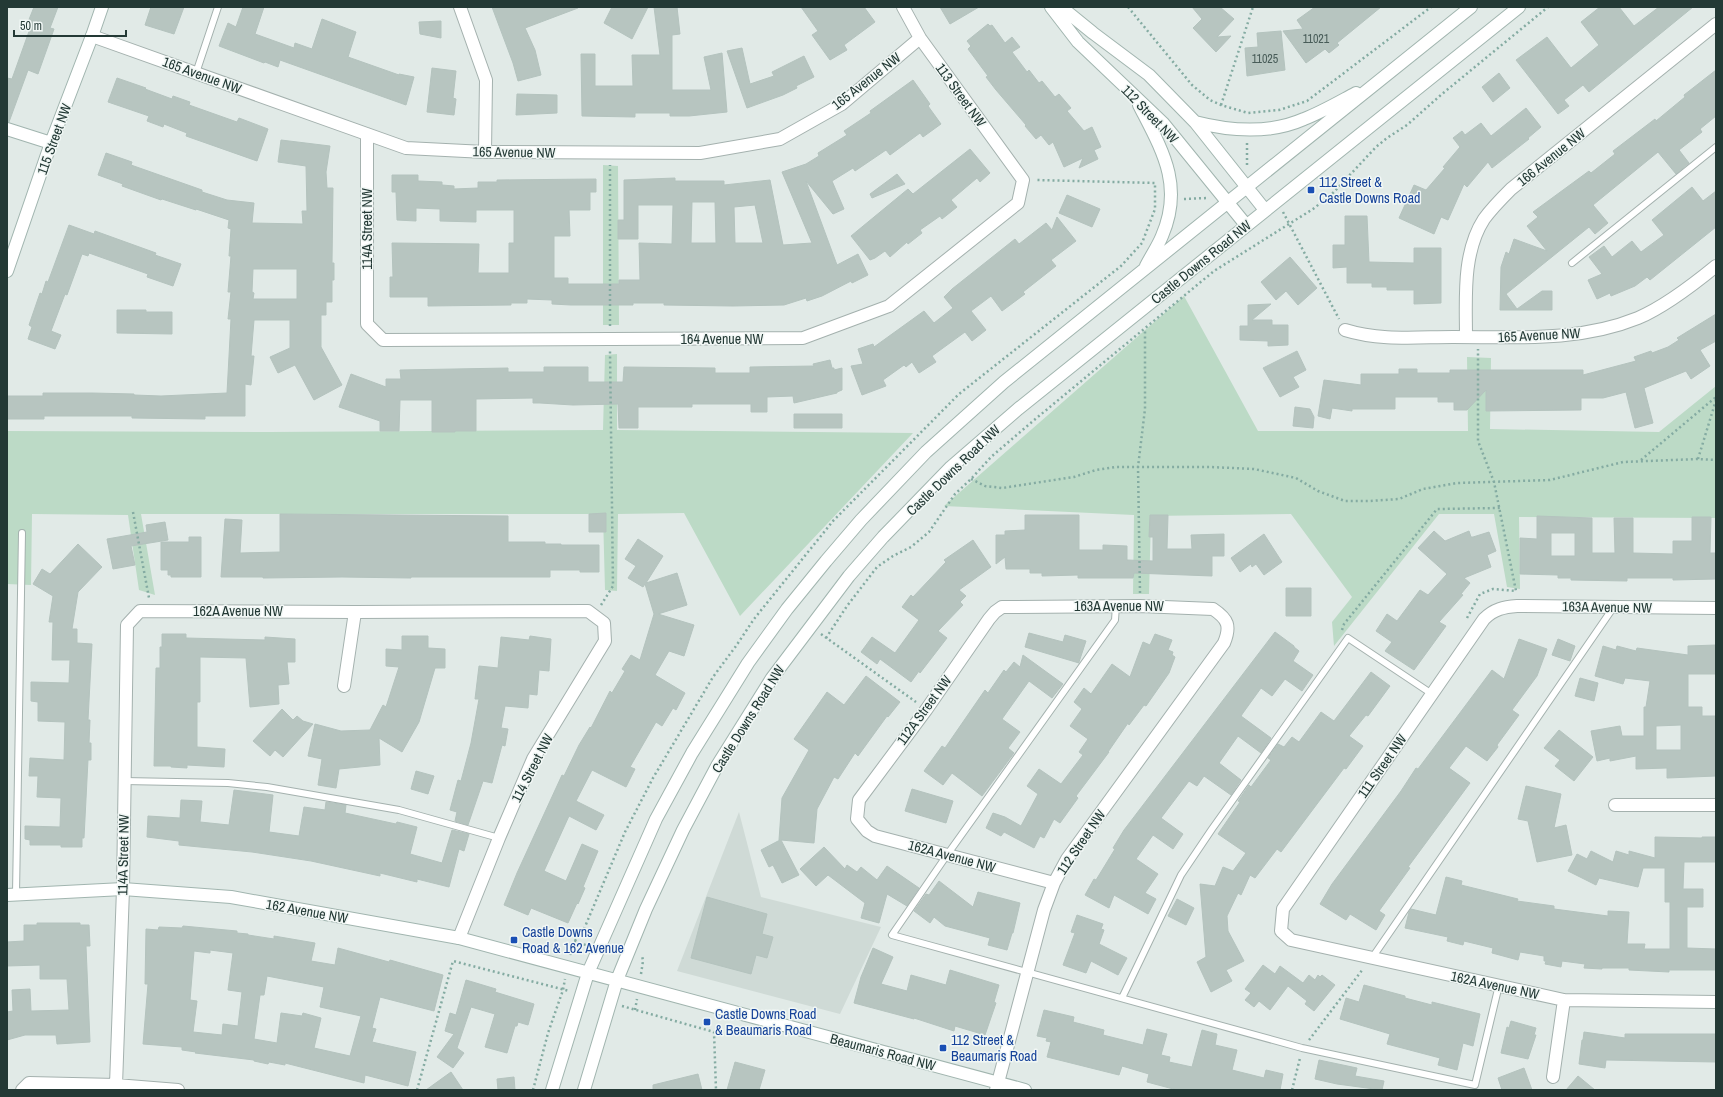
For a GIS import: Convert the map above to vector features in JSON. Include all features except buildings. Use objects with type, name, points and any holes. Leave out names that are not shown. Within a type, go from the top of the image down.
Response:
[{"type":"street","name":"115 Street NW","points":[[7,271],[51,143],[102,7]]},
{"type":"street","points":[[460,7],[486,80],[484,152]]},
{"type":"street","name":"113 Street NW","points":[[903,7],[920,38],[1023,180]]},
{"type":"street","name":"112 Street NW","points":[[1051,7],[1078,42],[1163,124],[1246,226]]},
{"type":"street","name":"112 Street NW","points":[[1061,7],[1149,75],[1195,122],[1265,210]]},
{"type":"street","name":"Castle Downs Road NW","points":[[552,1090],[588,973],[656,819],[692,753],[748,663],[787,609],[861,520],[926,452],[1004,382],[1228,204],[1471,7]]},
{"type":"street","name":"Castle Downs Road NW","points":[[584,1090],[617,980],[649,902],[683,830],[717,766],[772,678],[849,576],[883,537],[951,467],[1018,408],[1519,7]]},
{"type":"street","name":"166 Avenue NW","points":[[1466,337],[1467,276],[1469,259],[1483,221],[1494,206],[1511,189],[1716,24]]},
{"type":"street","name":"165 Avenue NW","points":[[92,36],[406,148],[484,152],[610,153],[700,153],[780,139],[842,104],[920,38]]},
{"type":"street","points":[[1195,122],[1221,129],[1248,130],[1275,127],[1303,120],[1377,83]]},
{"type":"street","points":[[1135,98],[1159,145],[1170,174],[1172,199],[1162,236],[1143,271]]},
{"type":"street","points":[[7,129],[51,143]]},
{"type":"street","name":"114A Street NW","points":[[367,134],[367,324]]},
{"type":"street","name":"164 Avenue NW","points":[[367,324],[383,340],[803,338],[889,306],[1018,203],[1023,180]]},
{"type":"street","name":"165 Avenue NW","points":[[1345,330],[1375,338],[1550,337],[1579,334],[1609,328],[1640,317],[1696,282],[1716,266]]},
{"type":"street","name":"163A Avenue NW","points":[[1002,607],[1140,606],[1213,609],[1223,615],[1228,624]]},
{"type":"street","name":"163A Avenue NW","points":[[1498,609],[1518,606],[1716,608]]},
{"type":"street","name":"112A Street NW","points":[[858,819],[859,800],[926,710],[989,619],[1002,607]]},
{"type":"street","name":"111 Street NW","points":[[1281,931],[1283,909],[1484,619],[1490,613],[1498,609]]},
{"type":"street","name":"162A Avenue NW","points":[[127,624],[140,611],[591,613]]},
{"type":"street","points":[[344,686],[355,612]]},
{"type":"street","name":"114 Street NW","points":[[459,938],[499,838],[533,759],[605,641],[604,623],[591,613]]},
{"type":"street","name":"114A Street NW","points":[[116,1085],[123,889],[127,624]]},
{"type":"street","name":"112 Street NW","points":[[996,1086],[1044,910],[1054,883],[1067,859],[1224,643],[1227,635],[1228,624]]},
{"type":"street","points":[[1616,805],[1716,805]]},
{"type":"street","name":"162A Avenue NW","points":[[858,819],[867,831],[875,836],[1054,883]]},
{"type":"street","name":"162 Avenue NW","points":[[12,894],[123,889],[231,897],[459,938],[602,976]]},
{"type":"street","name":"162A Avenue NW","points":[[1281,931],[1291,940],[1564,1000],[1716,1002]]},
{"type":"street","name":"Beaumaris Road NW","points":[[602,976],[996,1086],[1025,1090]]},
{"type":"street","points":[[1553,1077],[1564,1000]]},
{"type":"street","points":[[26,1087],[116,1085],[178,1090]]},
{"type":"lane","points":[[196,73],[218,7]]},
{"type":"lane","points":[[1572,263],[1716,147]]},
{"type":"lane","points":[[12,894],[22,532]]},
{"type":"lane","points":[[1116,606],[1115,620],[947,855],[892,935],[1302,1048],[1475,1086],[1499,986]]},
{"type":"lane","points":[[1372,958],[1613,608]]},
{"type":"lane","points":[[1122,998],[1181,875],[1348,638],[1432,694]]},
{"type":"lane","points":[[124,781],[228,783],[267,787],[399,810],[499,838]]},
{"type":"path","points":[[1128,7],[1192,85],[1210,100],[1221,106],[1248,113],[1280,110],[1307,101],[1431,7]]},
{"type":"path","points":[[1221,106],[1254,7]]},
{"type":"path","points":[[826,638],[847,606],[877,567],[911,547],[929,532],[955,494],[972,479],[991,457],[1033,420],[1214,271],[1313,209],[1332,194],[1376,147],[1407,125],[1442,94],[1548,7]]},
{"type":"path","points":[[1247,168],[1248,137]]},
{"type":"path","points":[[591,613],[613,586],[610,339],[610,153]]},
{"type":"path","points":[[1023,180],[1155,183],[1155,198]]},
{"type":"path","points":[[1181,199],[1206,198],[1210,195]]},
{"type":"path","points":[[1280,208],[1345,330]]},
{"type":"path","points":[[1140,606],[1138,467],[1145,408],[1145,328]]},
{"type":"path","points":[[1471,609],[1480,594],[1486,591],[1502,589],[1516,591],[1494,482],[1478,441],[1479,337]]},
{"type":"path","points":[[1640,460],[1716,399]]},
{"type":"path","points":[[1698,459],[1716,399]]},
{"type":"path","points":[[972,479],[985,486],[1002,488],[1074,477],[1096,470],[1115,467],[1210,467],[1254,469],[1296,478],[1318,491],[1345,501],[1399,499],[1423,489],[1456,483],[1550,480],[1623,462],[1640,460],[1716,460]]},
{"type":"path","points":[[1348,638],[1342,632],[1344,624],[1437,509],[1500,508]]},
{"type":"path","points":[[133,512],[151,611]]},
{"type":"path","points":[[818,632],[926,710]]},
{"type":"path","points":[[641,953],[643,961]]},
{"type":"path","points":[[1292,1090],[1302,1048],[1372,958]]},
{"type":"path","points":[[417,1090],[453,961],[563,990]]},
{"type":"path","points":[[635,1010],[714,1032],[716,1090]]},
{"type":"shaded area","points":[[739,812],[761,897],[881,927],[840,1014],[677,971]]},
{"type":"green space","points":[[603,165],[618,166],[619,325],[603,325]]},
{"type":"green space","points":[[1184,296],[1258,431],[1468,431],[1467,357],[1491,358],[1490,429],[1659,432],[1716,386],[1716,518],[1519,517],[1520,589],[1507,587],[1494,514],[1439,514],[1334,646],[1332,622],[1352,597],[1291,514],[1151,516],[1149,594],[1133,594],[1134,515],[944,506]]},
{"type":"green space","points":[[617,354],[617,430],[913,433],[740,616],[684,513],[618,514],[617,591],[605,590],[603,514],[141,514],[155,595],[139,590],[128,515],[32,514],[31,585],[7,584],[7,431],[269,432],[603,430],[605,355]]},
{"type":"place","name":"112 Street & Castle Downs Road","points":[[1311,190]]},
{"type":"place","name":"Castle Downs Road & 162 Avenue","points":[[514,940]]},
{"type":"place","name":"Castle Downs Road & Beaumaris Road","points":[[707,1022]]},
{"type":"place","name":"112 Street & Beaumaris Road","points":[[943,1048]]}]
